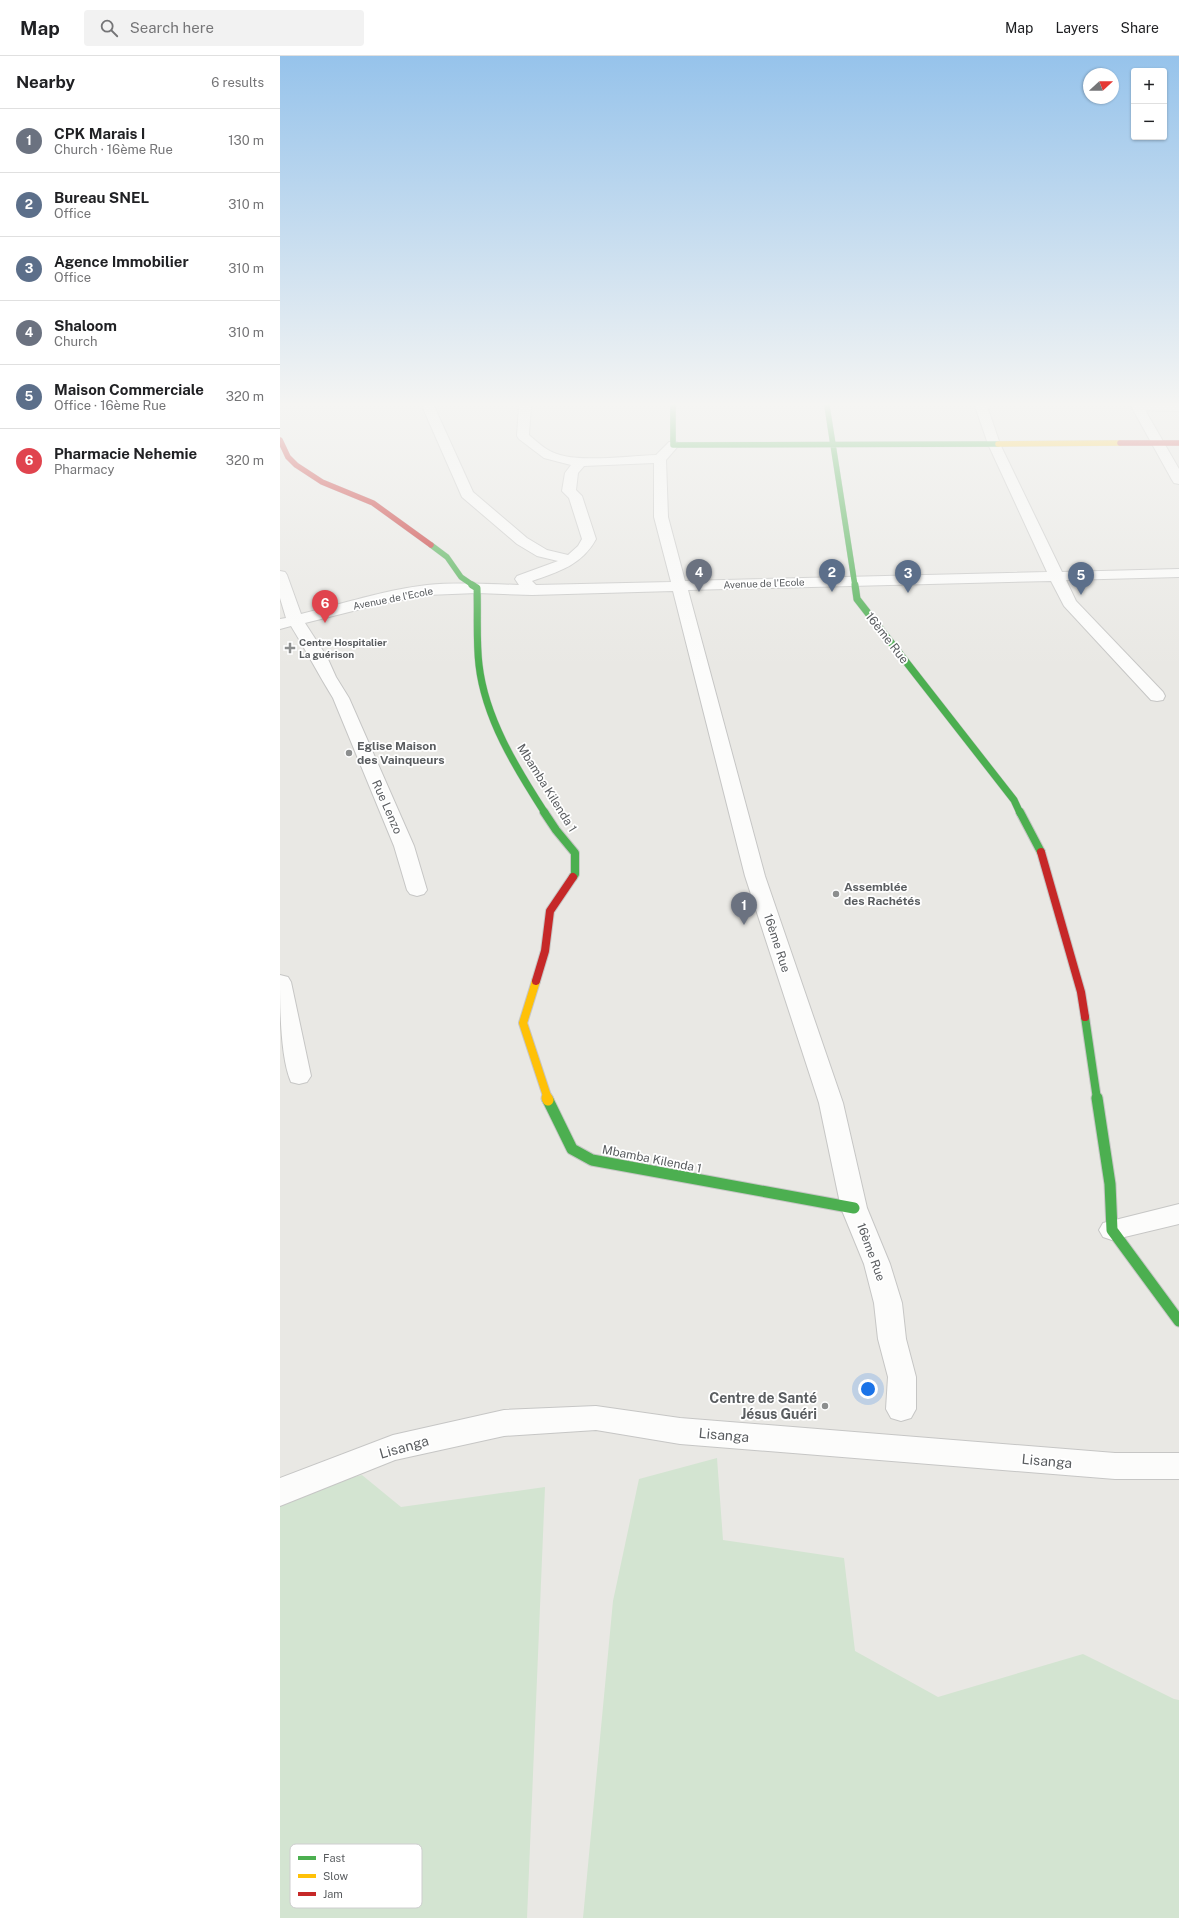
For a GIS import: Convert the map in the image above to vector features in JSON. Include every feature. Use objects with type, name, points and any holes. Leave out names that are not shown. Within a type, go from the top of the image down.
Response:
[{"type":"street","points":[[348,493],[373,503],[447,557],[461,577],[477,588]]},
{"type":"street","points":[[467,493],[522,541],[542,553],[570,560]]},
{"type":"street","points":[[532,590],[522,579],[559,567],[585,550],[589,540],[575,496],[571,493]]},
{"type":"street","name":"16ème Rue","points":[[663,493],[661,517],[755,876],[830,1103],[854,1208],[877,1264],[888,1303],[892,1339],[902,1377],[901,1409]]},
{"type":"street","name":"16ème Rue","points":[[841,493],[857,599],[1014,800],[1040,846],[1081,992],[1110,1184],[1112,1230]]},
{"type":"street","points":[[1017,493],[1069,603],[1157,696]]},
{"type":"street","name":"Avenue de l'Ecole","points":[[288,622],[385,598],[427,590],[477,588],[532,590],[1179,573]]},
{"type":"street","name":"Rue Lenzo","points":[[280,575],[288,622],[319,657],[328,677],[341,698],[404,846],[417,890]]},
{"type":"street","name":"Mbamba Kilenda 1","points":[[477,588],[478,665],[489,711],[512,757],[536,799],[556,830],[575,853],[574,874],[559,900],[550,911],[545,951],[523,1023],[552,1111],[572,1149],[592,1160],[854,1208]]},
{"type":"street","points":[[280,982],[299,1076]]},
{"type":"street","points":[[1179,1214],[1112,1230],[1179,1321]]},
{"type":"street","name":"Lisanga","points":[[280,1492],[393,1448],[504,1423],[596,1418],[704,1433],[1115,1466],[1179,1466]]},
{"type":"green space","points":[[717,1458],[723,1540],[844,1558],[855,1651],[938,1697],[1083,1654],[1174,1699],[1179,1700],[1179,1918],[583,1918],[613,1601],[639,1479]]},
{"type":"green space","points":[[362,1475],[401,1507],[545,1487],[527,1918],[280,1918],[280,1494]]},
{"type":"traffic: fast","points":[[841,493],[857,599],[1014,800],[1041,852]]},
{"type":"traffic: fast","points":[[431,545],[447,557],[461,577],[477,588],[479,665],[489,711],[512,757],[536,799],[556,830],[575,853],[575,874],[573,877]]},
{"type":"traffic: fast","points":[[1085,1017],[1110,1184],[1112,1230],[1179,1321]]},
{"type":"traffic: fast","points":[[548,1100],[552,1111],[572,1149],[592,1160],[854,1208]]},
{"type":"traffic: slow","points":[[536,981],[523,1023],[548,1100]]},
{"type":"traffic: jam","points":[[348,493],[373,503],[431,545]]},
{"type":"traffic: jam","points":[[1041,852],[1081,992],[1085,1017]]},
{"type":"traffic: jam","points":[[536,981],[545,951],[550,911],[573,877]]},
{"type":"place","name":"Shaloom","points":[[699,592]]},
{"type":"place","name":"Bureau SNEL","points":[[832,592]]},
{"type":"place","name":"Agence Immobilier","points":[[908,593]]},
{"type":"place","name":"Maison Commerciale","points":[[1081,595]]},
{"type":"place","name":"Pharmacie Nehemie","points":[[325,623]]},
{"type":"place","name":"Centre Hospitalier La guérison","points":[[290,648]]},
{"type":"place","name":"Eglise Maison des Vainqueurs","points":[[349,753]]},
{"type":"place","name":"Assemblée des Rachétés","points":[[836,894]]},
{"type":"place","name":"CPK Marais I","points":[[744,925]]},
{"type":"place","name":"Centre de Santé Jésus Guéri","points":[[825,1406]]}]
